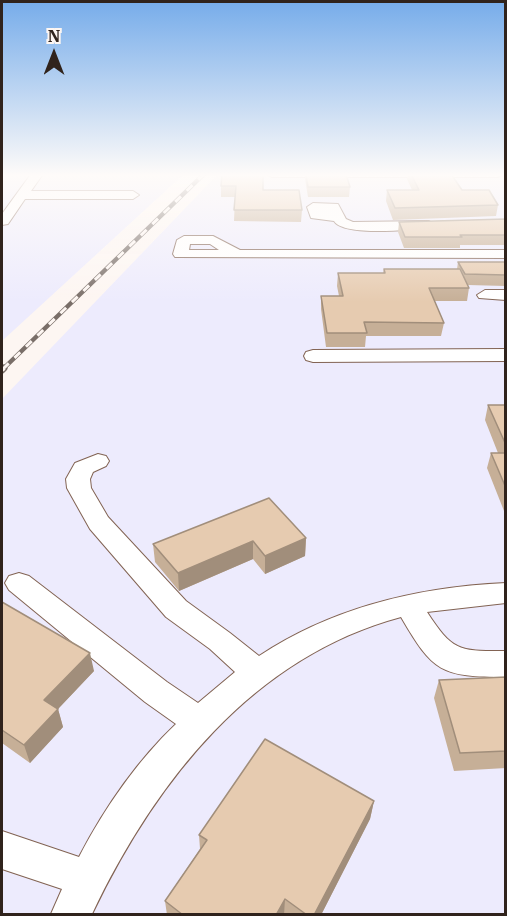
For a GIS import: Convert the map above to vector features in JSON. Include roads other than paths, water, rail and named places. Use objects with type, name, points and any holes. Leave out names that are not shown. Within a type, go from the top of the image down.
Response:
[{"type":"street","points":[[338,217],[341,222],[363,227],[441,225]]},
{"type":"street","points":[[237,254],[506,254]]},
{"type":"street","points":[[485,295],[506,295]]},
{"type":"street","points":[[313,356],[506,355]]},
{"type":"street","points":[[98,461],[83,468],[78,479],[79,488],[99,523],[176,609],[257,673]]},
{"type":"street","points":[[19,583],[156,692],[199,722]]},
{"type":"street","points":[[71,915],[104,849],[147,784],[199,722],[228,695],[257,673],[318,636],[367,616],[408,605],[474,595],[506,593]]},
{"type":"street","points":[[408,605],[432,643],[444,657],[459,663],[506,664]]},
{"type":"street","points":[[2,850],[89,879]]},
{"type":"railway","points":[[3,369],[160,217]]}]
